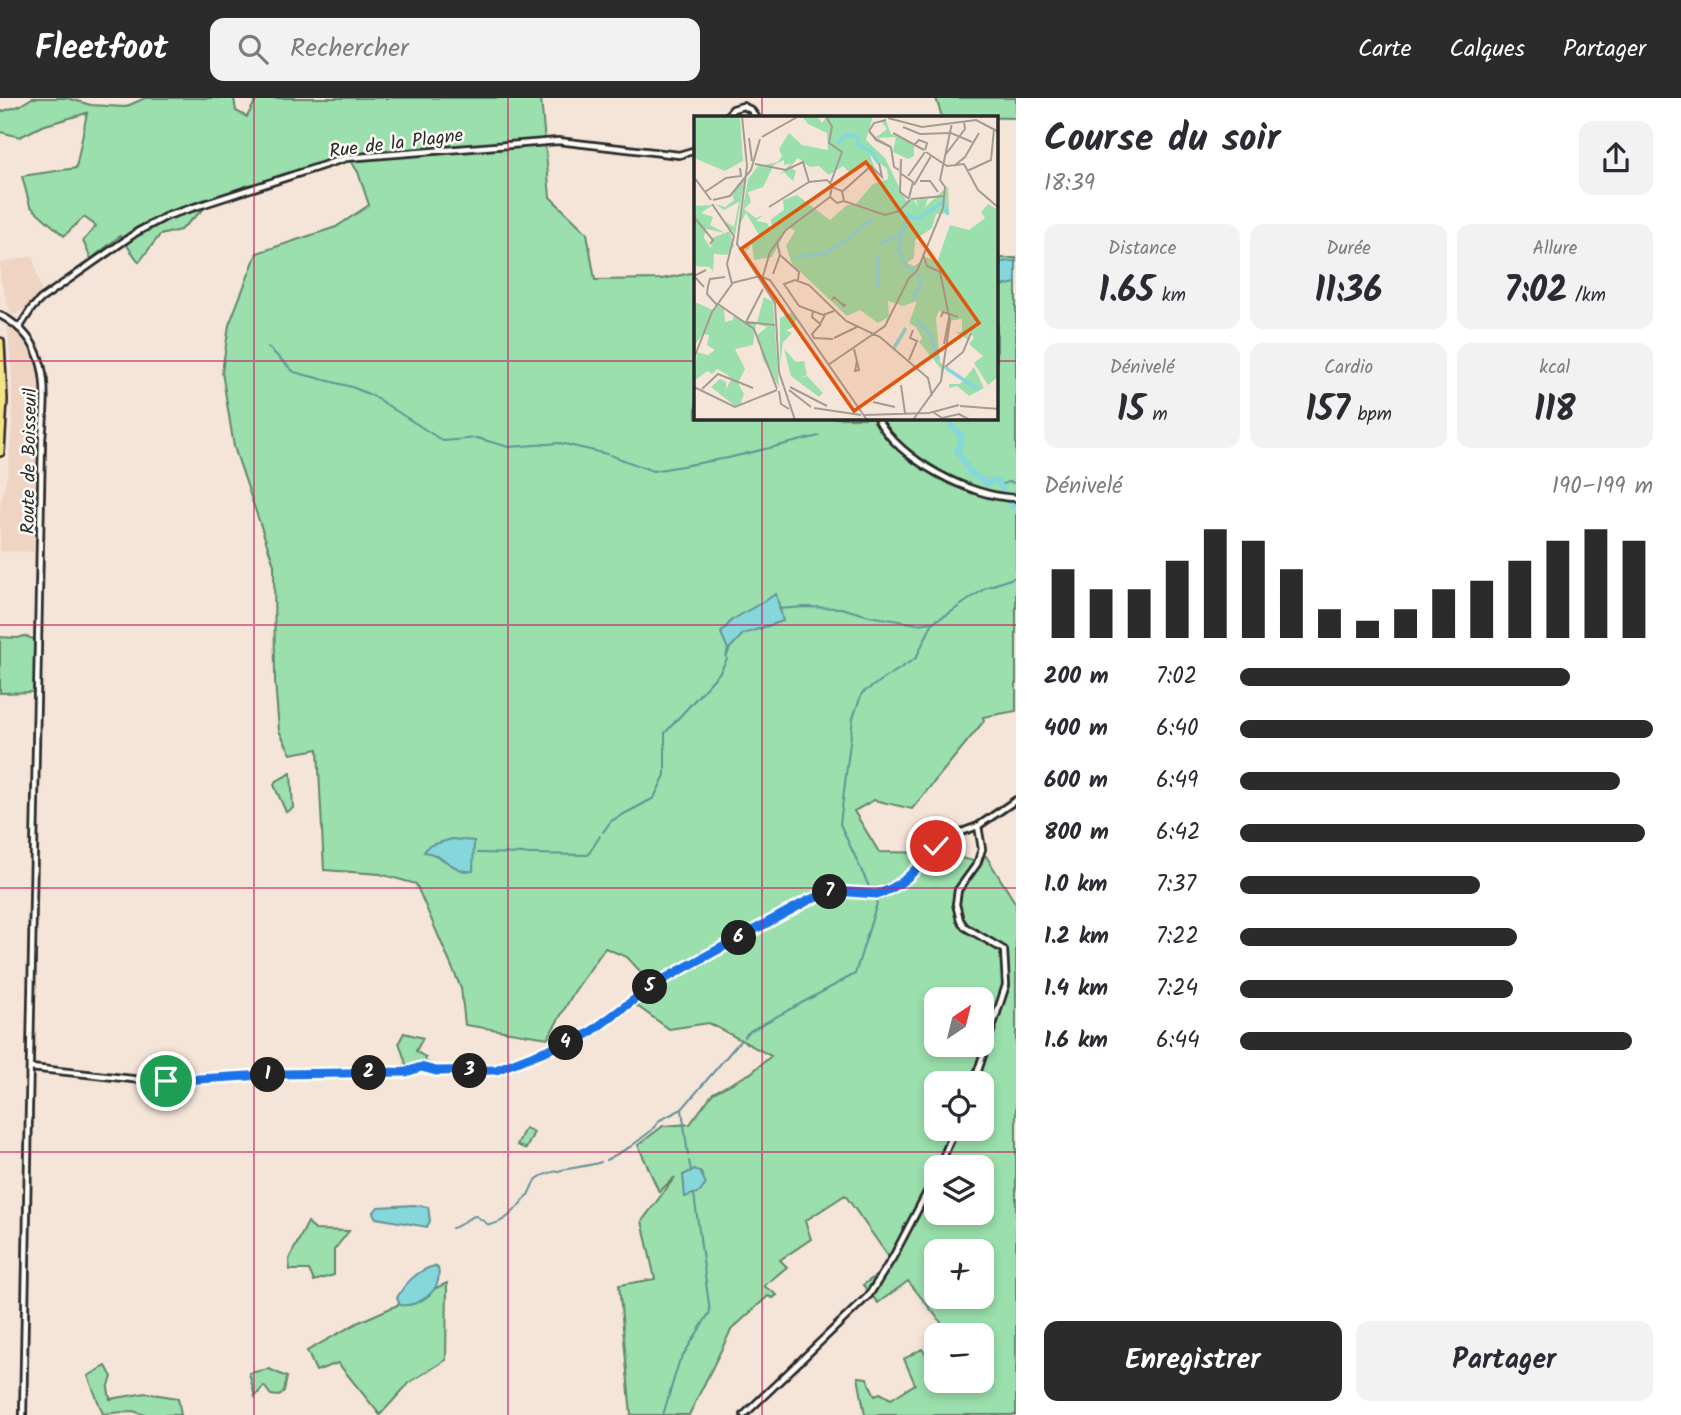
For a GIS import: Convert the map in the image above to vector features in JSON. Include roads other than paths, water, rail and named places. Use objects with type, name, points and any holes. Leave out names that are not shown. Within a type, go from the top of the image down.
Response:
[{"type":"highway","points":[[0,342],[3,400],[0,452]]},
{"type":"main road","points":[[743,106],[744,98]]},
{"type":"main road","points":[[727,116],[733,109],[743,106],[755,116]]},
{"type":"main road","name":"Rue de la Plagne","points":[[19,328],[41,299],[145,226],[167,216],[346,158],[558,141],[679,155],[694,151]]},
{"type":"main road","name":"Route de Boisseuil","points":[[3,317],[19,328],[31,342],[40,358],[45,388],[23,1415]]},
{"type":"main road","points":[[879,420],[894,440],[917,461],[973,491],[1010,498]]},
{"type":"main road","points":[[31,1068],[160,1082],[281,1074],[406,1072],[421,1067],[436,1071],[496,1070],[588,1034],[655,984],[809,900],[835,891],[882,893],[913,873],[946,838],[978,825],[1016,800]]},
{"type":"main road","points":[[978,825],[982,849],[977,864],[958,890],[957,904],[960,920],[965,927],[1004,950],[1006,985],[978,1071]]},
{"type":"main road","points":[[744,1415],[869,1295],[924,1198]]},
{"type":"water","points":[[1016,261],[1016,283],[998,287],[998,262]]},
{"type":"water","points":[[776,594],[783,621],[743,634],[730,648],[726,658],[728,649],[721,633],[732,620]]},
{"type":"water","points":[[452,839],[474,841],[473,871],[454,867],[437,856],[424,852],[428,846]]},
{"type":"water","points":[[695,1169],[701,1173],[706,1184],[700,1192],[685,1197],[683,1175]]},
{"type":"water","points":[[378,1207],[428,1207],[430,1221],[427,1227],[376,1218],[373,1213]]},
{"type":"water","points":[[435,1266],[439,1276],[437,1284],[428,1296],[415,1303],[400,1305],[397,1298],[408,1283],[423,1270]]},
{"type":"waterway","points":[[268,347],[294,372],[352,387],[373,396],[443,441],[477,438],[509,447],[560,443],[607,454]]},
{"type":"waterway","points":[[952,420],[952,426],[962,437],[957,451],[969,471],[987,484],[993,480],[998,482],[1016,511]]},
{"type":"waterway","points":[[610,455],[653,471],[728,458],[819,436]]},
{"type":"waterway","points":[[1001,485],[1016,483]]},
{"type":"waterway","points":[[871,891],[840,824],[853,718],[862,693],[916,658],[933,622],[987,587],[1016,577]]},
{"type":"waterway","points":[[779,609],[841,608],[917,624],[933,622]]},
{"type":"waterway","points":[[603,832],[611,821],[654,798],[665,775],[665,733],[720,672],[727,659]]},
{"type":"waterway","points":[[478,853],[588,855],[600,836]]},
{"type":"waterway","points":[[744,1037],[750,1031],[855,974],[877,903],[874,897]]},
{"type":"waterway","points":[[688,1155],[682,1109],[740,1041]]},
{"type":"waterway","points":[[606,1160],[630,1147],[651,1131],[660,1120],[682,1109]]},
{"type":"waterway","points":[[689,1161],[691,1171]]},
{"type":"waterway","points":[[452,1228],[476,1216],[489,1225],[501,1221],[528,1195],[541,1176],[601,1162]]},
{"type":"waterway","points":[[663,1415],[679,1362],[710,1312],[694,1194]]}]
